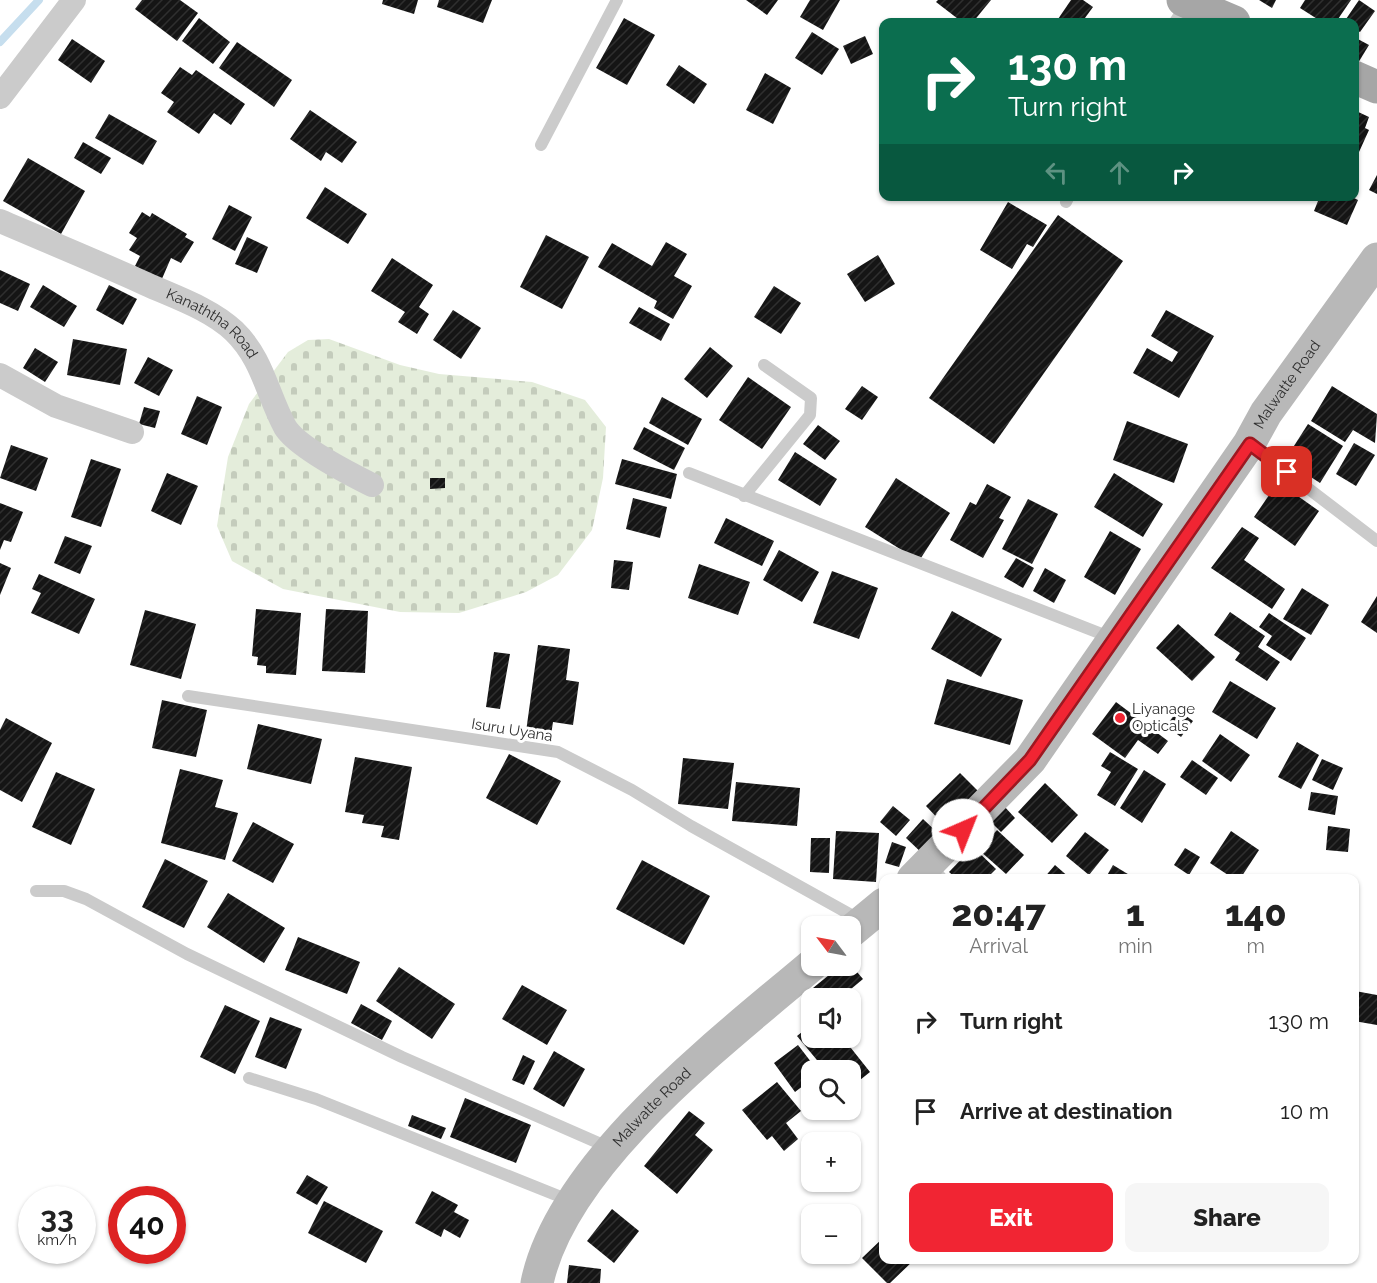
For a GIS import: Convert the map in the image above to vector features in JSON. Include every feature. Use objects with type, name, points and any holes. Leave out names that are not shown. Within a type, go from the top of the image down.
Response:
[{"type":"main road","points":[[1182,8],[1219,18]]},
{"type":"main road","points":[[1359,79],[1377,87]]},
{"type":"street","points":[[0,97],[74,0]]},
{"type":"street","name":"Kanaththa Road","points":[[0,221],[168,293],[217,318],[235,332],[261,367],[286,429],[336,466],[372,485]]},
{"type":"street","name":"Malwatte Road","points":[[928,874],[1030,760],[1112,638],[1250,444],[1266,413],[1377,259]]},
{"type":"street","points":[[0,375],[56,406],[132,432]]},
{"type":"street","name":"Malwatte Road","points":[[537,1283],[546,1248],[571,1201],[613,1149],[694,1064],[801,974]]},
{"type":"lane","points":[[541,145],[617,0]]},
{"type":"lane","points":[[744,496],[810,415],[811,398],[764,365]]},
{"type":"lane","points":[[1250,444],[1377,541]]},
{"type":"lane","points":[[689,473],[1112,638]]},
{"type":"lane","name":"Isuru Uyana","points":[[188,696],[558,752],[632,790],[691,826],[866,919]]},
{"type":"lane","points":[[36,891],[63,891],[86,899],[187,954],[391,1052],[613,1149]]},
{"type":"lane","points":[[249,1078],[316,1099],[571,1201]]},
{"type":"green space","points":[[329,339],[400,365],[439,374],[532,382],[585,400],[606,427],[603,478],[592,530],[558,575],[526,592],[459,613],[400,612],[283,589],[232,561],[217,526],[228,457],[249,404],[288,352],[308,340]]},
{"type":"building","points":[[142,0],[180,0],[198,13],[177,41],[135,9]]},
{"type":"building","points":[[383,0],[418,0],[414,14],[382,4]]},
{"type":"building","points":[[439,0],[492,0],[483,23],[437,7]]},
{"type":"building","points":[[746,0],[778,0],[767,15]]},
{"type":"building","points":[[810,0],[840,0],[823,30],[800,17]]},
{"type":"building","points":[[938,0],[991,0],[976,18],[957,18],[936,2]]},
{"type":"building","points":[[1071,0],[1083,0],[1093,7],[1085,18],[1059,18]]},
{"type":"building","points":[[1259,0],[1276,0],[1272,8]]},
{"type":"building","points":[[1305,0],[1351,0],[1339,18],[1316,18],[1300,8]]},
{"type":"building","points":[[1359,0],[1375,11],[1360,32],[1359,18],[1347,18]]},
{"type":"building","points":[[199,18],[230,42],[213,64],[182,41]]},
{"type":"building","points":[[624,18],[655,35],[627,85],[596,68]]},
{"type":"building","points":[[812,32],[839,49],[822,75],[795,58]]},
{"type":"building","points":[[865,36],[873,54],[851,64],[843,46]]},
{"type":"building","points":[[72,39],[105,61],[91,83],[58,60]]},
{"type":"building","points":[[1359,40],[1369,45],[1359,61]]},
{"type":"building","points":[[237,42],[292,80],[274,107],[219,68]]},
{"type":"building","points":[[679,65],[707,84],[694,104],[666,85]]},
{"type":"building","points":[[180,67],[192,75],[196,70],[245,104],[231,125],[214,113],[199,134],[167,112],[174,102],[161,93]]},
{"type":"building","points":[[765,73],[791,88],[773,124],[746,110]]},
{"type":"building","points":[[310,110],[357,142],[342,163],[326,152],[321,161],[290,139]]},
{"type":"building","points":[[1359,112],[1369,117],[1365,128],[1369,130],[1359,152]]},
{"type":"building","points":[[109,114],[157,141],[143,165],[95,138]]},
{"type":"building","points":[[83,142],[111,158],[101,174],[74,158]]},
{"type":"building","points":[[28,158],[85,191],[61,234],[3,201]]},
{"type":"building","points":[[1377,175],[1377,194],[1369,190]]},
{"type":"building","points":[[325,187],[367,214],[348,244],[306,218]]},
{"type":"building","points":[[1318,201],[1358,201],[1347,225],[1314,211]]},
{"type":"building","points":[[1008,202],[1047,225],[1033,247],[1027,244],[1012,269],[980,250]]},
{"type":"building","points":[[229,205],[252,217],[235,251],[212,239]]},
{"type":"building","points":[[142,212],[150,217],[152,213],[187,234],[185,237],[194,242],[181,263],[171,258],[161,281],[135,266],[140,256],[129,250],[137,238],[129,233]]},
{"type":"building","points":[[1058,215],[1123,261],[994,444],[929,398]]},
{"type":"building","points":[[546,235],[589,257],[562,309],[520,287]]},
{"type":"building","points":[[247,237],[268,247],[257,273],[235,264]]},
{"type":"building","points":[[666,242],[687,254],[674,276],[692,286],[673,319],[654,308],[657,301],[598,267],[612,243],[652,266]]},
{"type":"building","points":[[878,255],[895,284],[865,302],[847,274]]},
{"type":"building","points":[[392,258],[433,285],[419,307],[429,314],[417,334],[398,322],[405,312],[371,291]]},
{"type":"building","points":[[0,270],[30,284],[18,311],[0,303]]},
{"type":"building","points":[[43,285],[77,306],[64,327],[30,307]]},
{"type":"building","points":[[109,285],[137,299],[123,325],[96,310]]},
{"type":"building","points":[[774,286],[801,303],[781,334],[754,317]]},
{"type":"building","points":[[639,307],[670,324],[661,341],[629,323]]},
{"type":"building","points":[[453,310],[481,328],[461,359],[433,340]]},
{"type":"building","points":[[1166,310],[1214,336],[1179,398],[1133,373],[1147,348],[1172,362],[1178,352],[1151,336]]},
{"type":"building","points":[[73,339],[127,349],[120,385],[67,375]]},
{"type":"building","points":[[710,347],[733,366],[707,398],[684,379]]},
{"type":"building","points":[[35,348],[58,362],[45,382],[23,368]]},
{"type":"building","points":[[148,357],[173,370],[159,396],[134,383]]},
{"type":"building","points":[[748,377],[791,407],[762,449],[719,420]]},
{"type":"building","points":[[862,386],[878,397],[862,420],[845,409]]},
{"type":"building","points":[[1332,386],[1377,414],[1375,443],[1353,430],[1345,442],[1311,421]]},
{"type":"building","points":[[197,396],[222,407],[207,445],[181,434]]},
{"type":"building","points":[[662,397],[702,419],[688,445],[649,423]]},
{"type":"building","points":[[144,407],[160,411],[155,428],[139,424]]},
{"type":"building","points":[[1127,421],[1188,444],[1174,483],[1113,460]]},
{"type":"building","points":[[1308,424],[1343,446],[1320,483],[1285,460]]},
{"type":"building","points":[[818,425],[840,441],[825,460],[803,444]]},
{"type":"building","points":[[644,427],[685,448],[674,470],[633,449]]},
{"type":"building","points":[[1354,443],[1375,455],[1356,486],[1336,474]]},
{"type":"building","points":[[11,445],[48,458],[36,491],[0,478]]},
{"type":"building","points":[[795,452],[837,479],[820,506],[778,480]]},
{"type":"building","points":[[91,459],[121,469],[101,527],[71,517]]},
{"type":"building","points":[[622,459],[677,474],[671,499],[615,484]]},
{"type":"building","points":[[167,473],[198,486],[181,525],[151,511]]},
{"type":"building","points":[[1114,473],[1163,504],[1143,537],[1094,507]]},
{"type":"building","points":[[430,478],[445,478],[445,488],[430,489]]},
{"type":"building","points":[[896,478],[950,513],[919,561],[865,527]]},
{"type":"building","points":[[1278,482],[1319,511],[1295,546],[1254,517]]},
{"type":"building","points":[[987,484],[1011,497],[999,518],[1004,520],[983,558],[950,540],[970,502],[976,505]]},
{"type":"building","points":[[633,498],[667,507],[660,538],[626,529]]},
{"type":"building","points":[[1028,499],[1058,514],[1032,564],[1002,549]]},
{"type":"building","points":[[0,503],[23,512],[11,542],[4,540],[0,550]]},
{"type":"building","points":[[726,518],[774,541],[762,566],[714,543]]},
{"type":"building","points":[[1242,527],[1259,538],[1244,560],[1285,589],[1272,609],[1211,568]]},
{"type":"building","points":[[1110,531],[1141,549],[1115,595],[1084,577]]},
{"type":"building","points":[[65,536],[92,546],[80,574],[54,563]]},
{"type":"building","points":[[779,550],[819,572],[802,602],[763,580]]},
{"type":"building","points":[[1016,558],[1034,568],[1023,588],[1004,577]]},
{"type":"building","points":[[614,560],[633,562],[629,590],[611,588]]},
{"type":"building","points":[[0,563],[11,568],[0,595]]},
{"type":"building","points":[[699,564],[750,582],[738,615],[688,598]]},
{"type":"building","points":[[1045,568],[1066,580],[1054,603],[1033,591]]},
{"type":"building","points":[[832,571],[878,588],[859,639],[813,623]]},
{"type":"building","points":[[39,574],[95,599],[79,634],[31,613],[41,593],[32,589]]},
{"type":"building","points":[[1302,588],[1329,605],[1311,635],[1283,619]]},
{"type":"building","points":[[1377,596],[1377,633],[1361,622]]},
{"type":"building","points":[[256,609],[301,613],[296,675],[266,673],[266,666],[257,665],[258,657],[252,656]]},
{"type":"building","points":[[326,609],[368,611],[365,673],[322,671]]},
{"type":"building","points":[[145,610],[196,624],[181,679],[130,665]]},
{"type":"building","points":[[952,611],[1002,639],[981,677],[931,649]]},
{"type":"building","points":[[1230,612],[1265,636],[1258,647],[1280,662],[1267,681],[1235,660],[1240,653],[1214,635]]},
{"type":"building","points":[[1269,613],[1306,638],[1291,661],[1266,645],[1272,636],[1259,627]]},
{"type":"building","points":[[1178,624],[1215,657],[1192,681],[1156,648]]},
{"type":"building","points":[[538,645],[570,649],[566,680],[579,682],[573,725],[553,722],[550,742],[525,739]]},
{"type":"building","points":[[494,652],[510,654],[500,709],[486,707]]},
{"type":"building","points":[[947,679],[1023,700],[1010,745],[934,724]]},
{"type":"building","points":[[1230,681],[1276,708],[1257,739],[1212,712]]},
{"type":"building","points":[[162,700],[207,710],[196,757],[152,748]]},
{"type":"building","name":"Liyanage Opticals","points":[[1116,702],[1168,741],[1158,754],[1138,740],[1125,758],[1092,734]]},
{"type":"building","points":[[1178,710],[1193,721],[1181,737],[1166,726]]},
{"type":"building","points":[[6,718],[52,743],[22,802],[0,790],[0,730]]},
{"type":"building","points":[[258,724],[322,739],[311,784],[247,769]]},
{"type":"building","points":[[1220,734],[1250,755],[1231,782],[1202,761]]},
{"type":"building","points":[[1297,742],[1319,755],[1301,789],[1278,777]]},
{"type":"building","points":[[1110,752],[1138,769],[1115,806],[1097,795],[1111,772],[1101,766]]},
{"type":"building","points":[[509,754],[561,781],[537,825],[486,798]]},
{"type":"building","points":[[355,757],[412,767],[399,840],[381,837],[384,826],[362,823],[364,815],[345,812]]},
{"type":"building","points":[[683,758],[734,763],[728,809],[678,804]]},
{"type":"building","points":[[1322,759],[1343,768],[1333,790],[1312,780]]},
{"type":"building","points":[[1192,760],[1218,778],[1206,795],[1180,777]]},
{"type":"building","points":[[180,769],[223,780],[215,807],[238,813],[225,860],[161,843]]},
{"type":"building","points":[[1144,770],[1166,784],[1142,823],[1120,808]]},
{"type":"building","points":[[56,772],[95,789],[71,845],[32,827]]},
{"type":"building","points":[[960,773],[980,793],[945,826],[926,806]]},
{"type":"building","points":[[736,782],[800,788],[797,826],[732,821]]},
{"type":"building","points":[[1045,783],[1078,815],[1052,843],[1018,812]]},
{"type":"building","points":[[1311,792],[1338,796],[1335,815],[1308,810]]},
{"type":"building","points":[[893,806],[910,820],[896,836],[880,822]]},
{"type":"building","points":[[1004,806],[1015,818],[1001,832],[990,821]]},
{"type":"building","points":[[923,819],[941,836],[924,855],[906,838]]},
{"type":"building","points":[[253,822],[294,844],[273,883],[232,861]]},
{"type":"building","points":[[1328,826],[1350,829],[1348,852],[1326,850]]},
{"type":"building","points":[[997,830],[1024,855],[1006,874],[979,850]]},
{"type":"building","points":[[836,831],[879,833],[876,882],[833,879]]},
{"type":"building","points":[[1231,831],[1259,850],[1243,874],[1226,874],[1210,863]]},
{"type":"building","points":[[1085,832],[1109,850],[1090,874],[1066,856]]},
{"type":"building","points":[[811,838],[830,838],[829,873],[810,872]]},
{"type":"building","points":[[892,842],[906,847],[899,867],[885,863]]},
{"type":"building","points":[[973,847],[996,869],[991,874],[951,874],[949,872]]},
{"type":"building","points":[[1185,848],[1200,857],[1190,874],[1174,865]]},
{"type":"building","points":[[165,859],[208,881],[184,928],[142,907]]},
{"type":"building","points":[[642,860],[710,896],[684,945],[616,909]]},
{"type":"building","points":[[1055,865],[1065,874],[1047,874]]},
{"type":"building","points":[[1113,865],[1128,874],[1108,874]]},
{"type":"building","points":[[228,893],[285,928],[264,963],[207,927]]},
{"type":"building","points":[[298,937],[360,962],[347,994],[285,970]]},
{"type":"building","points":[[399,967],[455,1004],[432,1039],[376,1001]]},
{"type":"building","points":[[828,976],[860,976],[863,979],[852,988],[813,988]]},
{"type":"building","points":[[522,985],[567,1010],[547,1045],[502,1019]]},
{"type":"building","points":[[1359,992],[1377,995],[1377,1025],[1359,1022]]},
{"type":"building","points":[[361,1004],[392,1021],[382,1040],[351,1023]]},
{"type":"building","points":[[225,1005],[260,1021],[235,1074],[200,1057]]},
{"type":"building","points":[[270,1017],[302,1029],[286,1069],[255,1057]]},
{"type":"building","points":[[798,1045],[810,1060],[801,1060],[801,1087],[795,1092],[774,1063]]},
{"type":"building","points":[[807,1048],[851,1048],[860,1060],[817,1060]]},
{"type":"building","points":[[554,1051],[585,1069],[564,1107],[533,1089]]},
{"type":"building","points":[[523,1055],[535,1061],[524,1085],[512,1080]]},
{"type":"building","points":[[861,1061],[870,1072],[861,1079]]},
{"type":"building","points":[[777,1082],[801,1111],[786,1123],[798,1139],[784,1151],[772,1136],[767,1140],[742,1110]]},
{"type":"building","points":[[465,1098],[531,1125],[516,1163],[450,1137]]},
{"type":"building","points":[[689,1111],[705,1123],[695,1135],[713,1150],[677,1194],[644,1166]]},
{"type":"building","points":[[412,1115],[446,1128],[441,1139],[408,1126]]},
{"type":"building","points":[[307,1175],[328,1187],[317,1205],[296,1193]]},
{"type":"building","points":[[432,1191],[458,1205],[454,1212],[469,1220],[460,1238],[444,1229],[441,1237],[415,1223]]},
{"type":"building","points":[[324,1201],[383,1231],[366,1263],[308,1233]]},
{"type":"building","points":[[612,1209],[639,1231],[614,1263],[587,1241]]},
{"type":"building","points":[[879,1242],[879,1264],[910,1264],[890,1283],[887,1283],[862,1258]]},
{"type":"building","points":[[569,1265],[601,1269],[600,1283],[567,1283]]},
{"type":"waterway","points":[[0,42],[39,0]]},
{"type":"place","name":"Liyanage Opticals","points":[[1120,718]]},
{"type":"route","points":[[963,830],[1030,760],[1112,638],[1250,444],[1287,472]]}]
